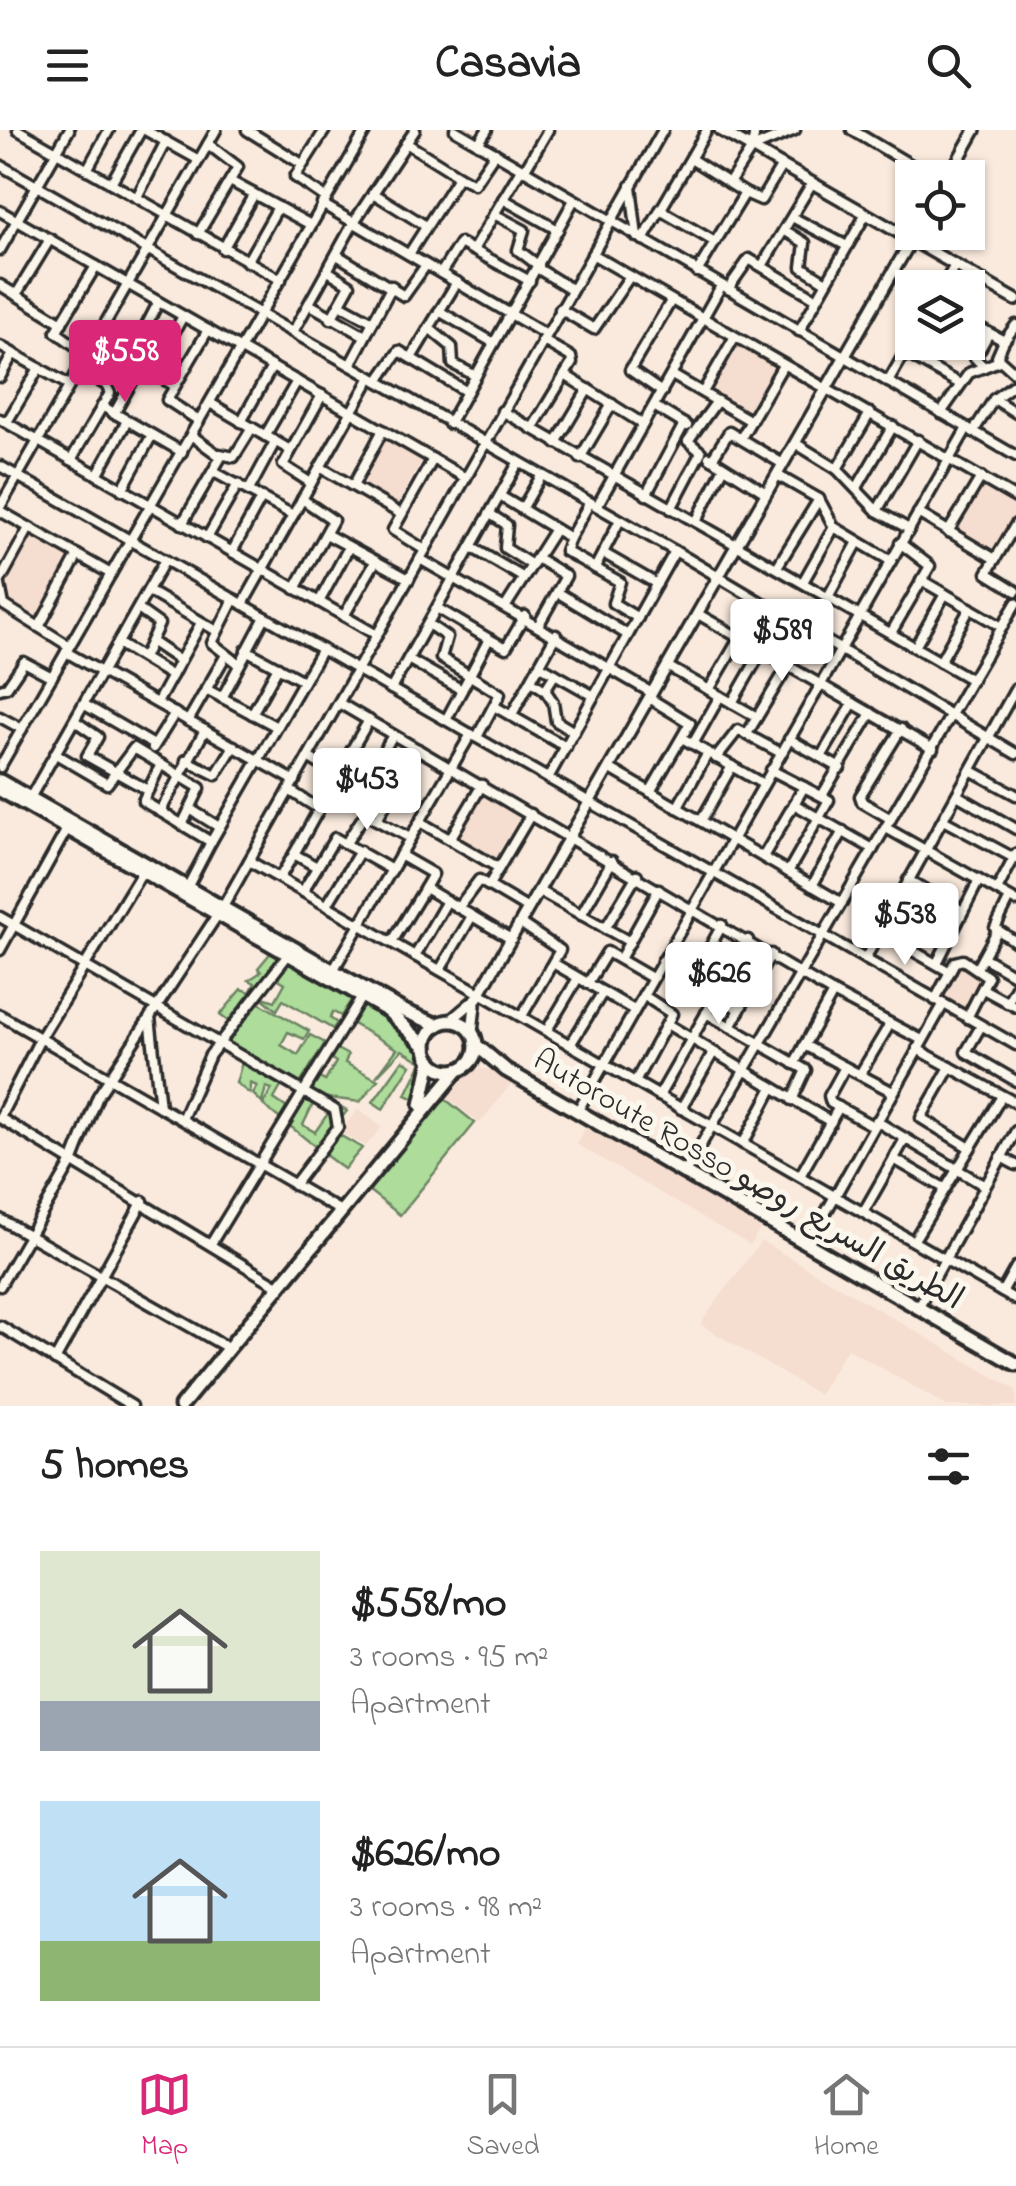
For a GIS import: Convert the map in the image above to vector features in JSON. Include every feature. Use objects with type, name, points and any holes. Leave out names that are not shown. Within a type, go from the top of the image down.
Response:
[{"type":"main road","points":[[0,782],[188,886],[288,955],[362,996],[410,1028],[428,1054]]},
{"type":"main road","points":[[0,790],[142,872],[334,969],[416,1018],[444,1023],[428,1054],[426,1093],[417,1115]]},
{"type":"main road","name":"Autoroute Rosso الطريق السريع روصو","points":[[444,1023],[474,1038],[506,1070],[1016,1364]]},
{"type":"main road","points":[[180,1406],[417,1115],[463,1066],[474,1038]]},
{"type":"main road","name":"Autoroute Rosso الطريق السريع روصو","points":[[428,1054],[443,1069],[463,1066],[506,1070]]},
{"type":"street","points":[[19,130],[281,280]]},
{"type":"street","points":[[0,250],[69,130]]},
{"type":"street","points":[[87,170],[109,130]]},
{"type":"street","points":[[111,574],[0,509],[214,130]]},
{"type":"street","points":[[325,130],[296,178],[354,222],[512,314],[572,360],[532,429]]},
{"type":"street","points":[[0,767],[366,130]]},
{"type":"street","points":[[293,332],[354,222],[415,130]]},
{"type":"street","points":[[455,130],[1016,456]]},
{"type":"street","points":[[478,144],[487,130]]},
{"type":"street","points":[[473,250],[548,130]]},
{"type":"street","points":[[0,1286],[73,1160],[98,1096],[250,861],[663,130]]},
{"type":"street","points":[[640,239],[707,130]]},
{"type":"street","points":[[720,130],[895,227]]},
{"type":"street","points":[[729,183],[752,148],[755,130]]},
{"type":"street","points":[[752,148],[795,130]]},
{"type":"street","points":[[852,130],[903,160]]},
{"type":"street","points":[[958,160],[975,130]]},
{"type":"street","points":[[111,184],[148,131],[199,160]]},
{"type":"street","points":[[254,132],[302,164]]},
{"type":"street","points":[[137,197],[166,141]]},
{"type":"street","points":[[406,143],[474,184],[494,154]]},
{"type":"street","points":[[198,234],[237,164],[208,144]]},
{"type":"street","points":[[691,159],[761,200],[782,165]]},
{"type":"street","points":[[0,165],[676,551],[1016,754]]},
{"type":"street","points":[[409,254],[459,176]]},
{"type":"street","points":[[230,181],[311,225]]},
{"type":"street","points":[[762,266],[812,183]]},
{"type":"street","points":[[631,186],[640,239]]},
{"type":"street","points":[[372,193],[426,226]]},
{"type":"street","points":[[697,272],[746,193]]},
{"type":"street","points":[[222,248],[254,194]]},
{"type":"street","points":[[503,199],[558,230]]},
{"type":"street","points":[[449,424],[574,200]]},
{"type":"street","points":[[247,262],[278,208]]},
{"type":"street","points":[[660,210],[715,242]]},
{"type":"street","points":[[0,211],[466,478]]},
{"type":"street","points":[[494,214],[524,230],[518,250],[571,289]]},
{"type":"street","points":[[799,331],[866,214]]},
{"type":"street","points":[[792,217],[847,246]]},
{"type":"street","points":[[784,230],[805,243],[802,267],[826,282]]},
{"type":"street","points":[[16,295],[50,240]]},
{"type":"street","points":[[441,274],[458,243],[530,281]]},
{"type":"street","points":[[444,1023],[478,996],[906,250]]},
{"type":"street","points":[[933,250],[1016,300]]},
{"type":"street","points":[[592,254],[1016,498]]},
{"type":"street","points":[[337,255],[407,296],[426,265]]},
{"type":"street","points":[[638,618],[613,603],[620,582],[565,551],[570,538],[612,476],[702,319],[746,260],[817,299]]},
{"type":"street","points":[[951,270],[954,265]]},
{"type":"street","points":[[87,354],[58,337],[96,266]]},
{"type":"street","points":[[328,271],[350,284],[331,319]]},
{"type":"street","points":[[560,309],[594,329],[630,276]]},
{"type":"street","points":[[411,358],[456,282]]},
{"type":"street","points":[[0,285],[62,324]]},
{"type":"street","points":[[350,365],[392,286]]},
{"type":"street","points":[[662,392],[630,370],[671,301]]},
{"type":"street","points":[[129,358],[158,303]]},
{"type":"street","points":[[309,304],[365,336]]},
{"type":"street","points":[[340,304],[372,322]]},
{"type":"street","points":[[439,311],[494,343]]},
{"type":"street","points":[[152,373],[183,316]]},
{"type":"street","points":[[999,361],[1004,340],[1016,324]]},
{"type":"street","points":[[429,328],[452,347],[454,364],[476,376]]},
{"type":"street","points":[[199,421],[167,402],[208,330]]},
{"type":"street","points":[[985,331],[1004,340]]},
{"type":"street","points":[[984,367],[974,360],[989,333]]},
{"type":"street","points":[[96,338],[174,386]]},
{"type":"street","points":[[703,392],[734,338]]},
{"type":"street","points":[[0,346],[69,385]]},
{"type":"street","points":[[240,664],[212,644],[217,631],[262,569],[352,412],[397,352],[467,392]]},
{"type":"street","points":[[0,378],[13,354]]},
{"type":"street","points":[[888,382],[901,360]]},
{"type":"street","points":[[917,360],[960,384]]},
{"type":"street","points":[[940,413],[973,370],[999,361]]},
{"type":"street","points":[[999,361],[1016,374]]},
{"type":"street","points":[[114,414],[141,366]]},
{"type":"street","points":[[241,422],[272,366]]},
{"type":"street","points":[[741,438],[782,366]]},
{"type":"street","points":[[39,368],[3,421],[377,635]]},
{"type":"street","points":[[71,460],[109,387],[78,369]]},
{"type":"street","points":[[565,374],[643,424]]},
{"type":"street","points":[[672,375],[751,421]]},
{"type":"street","points":[[265,436],[297,381]]},
{"type":"street","points":[[578,1112],[950,458],[994,400],[1016,383]]},
{"type":"street","points":[[556,443],[588,389]]},
{"type":"street","points":[[284,466],[322,395]]},
{"type":"street","points":[[717,400],[688,443],[766,493]]},
{"type":"street","points":[[994,400],[1016,413]]},
{"type":"street","points":[[210,404],[290,450]]},
{"type":"street","points":[[580,458],[612,404]]},
{"type":"street","points":[[102,406],[182,452]]},
{"type":"street","points":[[654,406],[695,430]]},
{"type":"street","points":[[502,411],[972,680]]},
{"type":"street","points":[[837,469],[870,413]]},
{"type":"street","points":[[97,475],[128,421]]},
{"type":"street","points":[[646,495],[684,424]]},
{"type":"street","points":[[858,486],[893,426]]},
{"type":"street","points":[[192,435],[220,454],[234,458],[252,428]]},
{"type":"street","points":[[353,486],[384,430]]},
{"type":"street","points":[[712,459],[728,432],[784,464]]},
{"type":"street","points":[[122,490],[152,435]]},
{"type":"street","points":[[877,511],[918,440]]},
{"type":"street","points":[[250,490],[275,442]]},
{"type":"street","points":[[796,443],[858,486],[877,511],[909,529]]},
{"type":"street","points":[[672,509],[701,452]]},
{"type":"street","points":[[182,524],[214,472],[220,454]]},
{"type":"street","points":[[266,458],[311,483]]},
{"type":"street","points":[[433,459],[393,532],[454,577],[525,616],[690,721],[650,792]]},
{"type":"street","points":[[391,689],[518,463]]},
{"type":"street","points":[[0,466],[1016,1045]]},
{"type":"street","points":[[320,467],[402,514]]},
{"type":"street","points":[[696,522],[724,467]]},
{"type":"street","points":[[214,472],[293,515]]},
{"type":"street","points":[[777,475],[819,498],[834,527],[891,561]]},
{"type":"street","points":[[522,510],[541,476]]},
{"type":"street","points":[[948,532],[982,477]]},
{"type":"street","points":[[207,538],[238,484]]},
{"type":"street","points":[[500,496],[570,538]]},
{"type":"street","points":[[232,552],[262,497]]},
{"type":"street","points":[[777,567],[819,498]]},
{"type":"street","points":[[295,589],[333,517],[302,499]]},
{"type":"street","points":[[918,513],[995,560]]},
{"type":"street","points":[[490,514],[507,525],[505,548],[564,572],[538,624]]},
{"type":"street","points":[[595,568],[620,520]]},
{"type":"street","points":[[1016,524],[987,574],[1016,591]]},
{"type":"street","points":[[803,582],[834,527]]},
{"type":"street","points":[[30,528],[0,583],[4,605],[103,672],[294,781]]},
{"type":"street","points":[[506,606],[555,529]]},
{"type":"street","points":[[326,534],[408,580]]},
{"type":"street","points":[[828,598],[858,542]]},
{"type":"street","points":[[890,633],[928,562],[900,544]]},
{"type":"street","points":[[320,602],[349,548]]},
{"type":"street","points":[[471,548],[524,578]]},
{"type":"street","points":[[548,778],[676,551]]},
{"type":"street","points":[[603,553],[657,584]]},
{"type":"street","points":[[39,627],[78,555]]},
{"type":"street","points":[[30,798],[165,560]]},
{"type":"street","points":[[344,616],[375,562]]},
{"type":"street","points":[[921,580],[1002,627]]},
{"type":"street","points":[[148,592],[217,631]]},
{"type":"street","points":[[557,592],[628,635]]},
{"type":"street","points":[[915,647],[945,594]]},
{"type":"street","points":[[684,1174],[1016,604]]},
{"type":"street","points":[[437,608],[506,648],[525,616]]},
{"type":"street","points":[[940,662],[970,608]]},
{"type":"street","points":[[138,609],[158,621],[143,658]]},
{"type":"street","points":[[698,614],[932,749]]},
{"type":"street","points":[[222,698],[266,617]]},
{"type":"street","points":[[157,703],[201,623]]},
{"type":"street","points":[[334,969],[499,692],[440,656],[446,636],[428,624]]},
{"type":"street","points":[[511,716],[556,635]]},
{"type":"street","points":[[709,690],[740,637]]},
{"type":"street","points":[[446,720],[490,639]]},
{"type":"street","points":[[152,642],[180,661]]},
{"type":"street","points":[[119,644],[172,676]]},
{"type":"street","points":[[188,886],[322,649]]},
{"type":"street","points":[[246,650],[303,681]]},
{"type":"street","points":[[732,703],[762,651]]},
{"type":"street","points":[[188,720],[226,655]]},
{"type":"street","points":[[408,659],[462,690]]},
{"type":"street","points":[[0,689],[7,687],[24,662],[52,677]]},
{"type":"street","points":[[539,665],[594,696]]},
{"type":"street","points":[[667,666],[757,717]]},
{"type":"street","points":[[747,734],[788,666]]},
{"type":"street","points":[[252,714],[278,667]]},
{"type":"street","points":[[545,690],[555,674]]},
{"type":"street","points":[[530,681],[545,690],[553,702],[556,721],[574,732]]},
{"type":"street","points":[[865,959],[1016,688]]},
{"type":"street","points":[[206,689],[278,727]]},
{"type":"street","points":[[692,744],[720,696]]},
{"type":"street","points":[[339,703],[772,954],[833,994],[922,1040]]},
{"type":"street","points":[[821,757],[853,703]]},
{"type":"street","points":[[85,704],[154,745]]},
{"type":"street","points":[[494,706],[566,747]]},
{"type":"street","points":[[1006,707],[1016,714]]},
{"type":"street","points":[[148,756],[175,713]]},
{"type":"street","points":[[823,794],[871,713]]},
{"type":"street","points":[[0,717],[22,730]]},
{"type":"street","points":[[337,776],[369,720]]},
{"type":"street","points":[[75,721],[98,737],[87,756],[146,789]]},
{"type":"street","points":[[160,812],[205,730]]},
{"type":"street","points":[[901,730],[860,796],[862,802],[925,851],[1013,900],[995,924],[997,931],[1016,942]]},
{"type":"street","points":[[677,808],[732,732],[747,734],[781,753]]},
{"type":"street","points":[[361,790],[393,735]]},
{"type":"street","points":[[682,738],[763,784]]},
{"type":"street","points":[[789,739],[840,768]]},
{"type":"street","points":[[186,760],[216,775],[234,746]]},
{"type":"street","points":[[56,754],[105,784],[130,749],[148,756],[200,788],[182,824]]},
{"type":"street","points":[[377,819],[418,749]]},
{"type":"street","points":[[308,757],[386,804]]},
{"type":"street","points":[[161,764],[144,800],[211,842]]},
{"type":"street","points":[[700,821],[732,766]]},
{"type":"street","points":[[609,768],[842,903]]},
{"type":"street","points":[[771,770],[829,800],[788,872]]},
{"type":"street","points":[[972,771],[1016,795]]},
{"type":"street","points":[[450,839],[482,786]]},
{"type":"street","points":[[763,857],[804,787]]},
{"type":"street","points":[[280,877],[320,809],[290,790]]},
{"type":"street","points":[[957,794],[1016,829]]},
{"type":"street","points":[[794,804],[873,849]]},
{"type":"street","points":[[190,809],[219,827]]},
{"type":"street","points":[[489,885],[531,814]]},
{"type":"street","points":[[346,843],[362,815],[410,838]]},
{"type":"street","points":[[943,820],[1015,856],[997,890]]},
{"type":"street","points":[[420,822],[499,868]]},
{"type":"street","points":[[0,950],[67,829]]},
{"type":"street","points":[[812,886],[843,831]]},
{"type":"street","points":[[303,891],[335,838],[392,870]]},
{"type":"street","points":[[327,905],[360,851]]},
{"type":"street","points":[[294,854],[317,867]]},
{"type":"street","points":[[392,942],[433,874],[400,855]]},
{"type":"street","points":[[250,861],[440,970],[478,996],[547,1030],[1016,1300]]},
{"type":"street","points":[[581,914],[612,861]]},
{"type":"street","points":[[142,872],[40,1039],[0,1118],[212,1242],[278,1286]]},
{"type":"street","points":[[605,929],[636,875]]},
{"type":"street","points":[[458,908],[476,880],[528,909]]},
{"type":"street","points":[[908,880],[963,911]]},
{"type":"street","points":[[936,963],[979,880]]},
{"type":"street","points":[[425,888],[511,939]]},
{"type":"street","points":[[620,959],[659,888]]},
{"type":"street","points":[[538,891],[630,942]]},
{"type":"street","points":[[414,956],[447,901]]},
{"type":"street","points":[[894,906],[950,936]]},
{"type":"street","points":[[440,970],[472,916]]},
{"type":"street","points":[[0,917],[332,1108],[339,1122],[294,1185]]},
{"type":"street","points":[[520,923],[560,946],[522,1016]]},
{"type":"street","points":[[692,980],[722,925]]},
{"type":"street","points":[[977,968],[997,931]]},
{"type":"street","points":[[880,932],[950,972]]},
{"type":"street","points":[[658,1096],[748,940]]},
{"type":"street","points":[[588,983],[606,952],[652,978]]},
{"type":"street","points":[[730,1027],[772,954]]},
{"type":"street","points":[[182,1119],[219,1042],[288,955]]},
{"type":"street","points":[[983,957],[1016,976]]},
{"type":"street","points":[[808,1244],[922,1040],[950,972],[960,959],[988,977],[966,1018]]},
{"type":"street","points":[[662,961],[740,1010]]},
{"type":"street","points":[[554,963],[634,1010]]},
{"type":"street","points":[[547,1030],[578,978]]},
{"type":"street","points":[[983,988],[1012,1005],[1016,987]]},
{"type":"street","points":[[570,1044],[602,992]]},
{"type":"street","points":[[794,1064],[833,994]]},
{"type":"street","points":[[634,1082],[671,1012],[643,995]]},
{"type":"street","points":[[212,1242],[362,996]]},
{"type":"street","points":[[474,1038],[478,996]]},
{"type":"street","points":[[706,1013],[807,1072],[792,1100]]},
{"type":"street","points":[[0,1015],[339,1210]]},
{"type":"street","points":[[150,1016],[160,1107]]},
{"type":"street","points":[[667,1024],[831,1122]]},
{"type":"street","points":[[860,1074],[890,1024]]},
{"type":"street","points":[[981,1026],[966,1052],[1016,1081]]},
{"type":"street","points":[[804,1045],[892,1092]]},
{"type":"street","points":[[917,1049],[1016,1104]]},
{"type":"street","points":[[681,1108],[713,1053]]},
{"type":"street","points":[[846,1067],[828,1096],[839,1108],[906,1139],[985,1186]]},
{"type":"street","points":[[950,1067],[921,1118],[970,1148]]},
{"type":"street","points":[[743,1144],[772,1089]]},
{"type":"street","points":[[914,1240],[1002,1096]]},
{"type":"street","points":[[800,1176],[839,1108]]},
{"type":"street","points":[[919,1306],[1016,1130]]},
{"type":"street","points":[[864,1211],[906,1139]]},
{"type":"street","points":[[1001,1157],[1016,1165]]},
{"type":"street","points":[[894,1159],[944,1188]]},
{"type":"street","points":[[55,1360],[143,1201]]},
{"type":"street","points":[[0,1219],[228,1348]]},
{"type":"street","points":[[1002,1292],[1016,1267]]},
{"type":"street","points":[[0,1326],[132,1406]]},
{"type":"shaded area","points":[[737,341],[781,367],[752,416],[709,390]]},
{"type":"shaded area","points":[[382,436],[423,459],[397,506],[354,485]]},
{"type":"shaded area","points":[[982,479],[1016,498],[1016,525],[999,557],[955,529]]},
{"type":"shaded area","points":[[30,530],[72,554],[36,622],[5,602],[8,593],[2,581]]},
{"type":"shaded area","points":[[481,792],[521,814],[494,861],[454,836]]},
{"type":"shaded area","points":[[960,962],[985,976],[967,1010],[941,996]]},
{"type":"shaded area","points":[[467,1068],[487,1069],[515,1079],[480,1123],[440,1092]]},
{"type":"shaded area","points":[[358,1109],[382,1127],[366,1146],[340,1132]]},
{"type":"shaded area","points":[[588,1124],[764,1223],[750,1245],[576,1144]]},
{"type":"shaded area","points":[[761,1241],[1016,1390],[1016,1406],[947,1406],[847,1348],[819,1395],[700,1324]]},
{"type":"green space","points":[[273,950],[282,958],[229,1022],[220,1015],[242,989],[250,992],[255,983],[249,980],[261,972],[258,968]]},
{"type":"green space","points":[[288,959],[354,996],[341,1016],[333,1012],[330,1018],[337,1023],[333,1029],[283,1000],[277,1010],[260,996],[275,1001],[285,983],[277,978]]},
{"type":"green space","points":[[360,998],[411,1033],[425,1052],[427,1071],[419,1101],[406,1095],[422,1062],[402,1050],[376,1077],[397,1049],[346,1020]]},
{"type":"green space","points":[[256,1001],[309,1031],[304,1039],[288,1032],[281,1045],[298,1055],[310,1035],[325,1043],[300,1084],[223,1041]]},
{"type":"green space","points":[[331,1046],[348,1055],[345,1063],[378,1080],[360,1102],[321,1097],[305,1088],[314,1075],[325,1081],[336,1062],[326,1055]]},
{"type":"green space","points":[[243,1059],[297,1089],[295,1092],[282,1085],[274,1099],[287,1108],[280,1119],[263,1105],[272,1089],[266,1087],[262,1103],[253,1094],[257,1086],[250,1083],[250,1094],[236,1083]]},
{"type":"green space","points":[[403,1060],[411,1065],[383,1109],[373,1102]]},
{"type":"green space","points":[[302,1092],[315,1100],[303,1125],[315,1132],[329,1112],[335,1114],[341,1108],[347,1111],[317,1148],[285,1122]]},
{"type":"green space","points":[[439,1094],[475,1123],[400,1215],[363,1186]]},
{"type":"green space","points":[[336,1133],[362,1148],[344,1169],[320,1151]]}]
